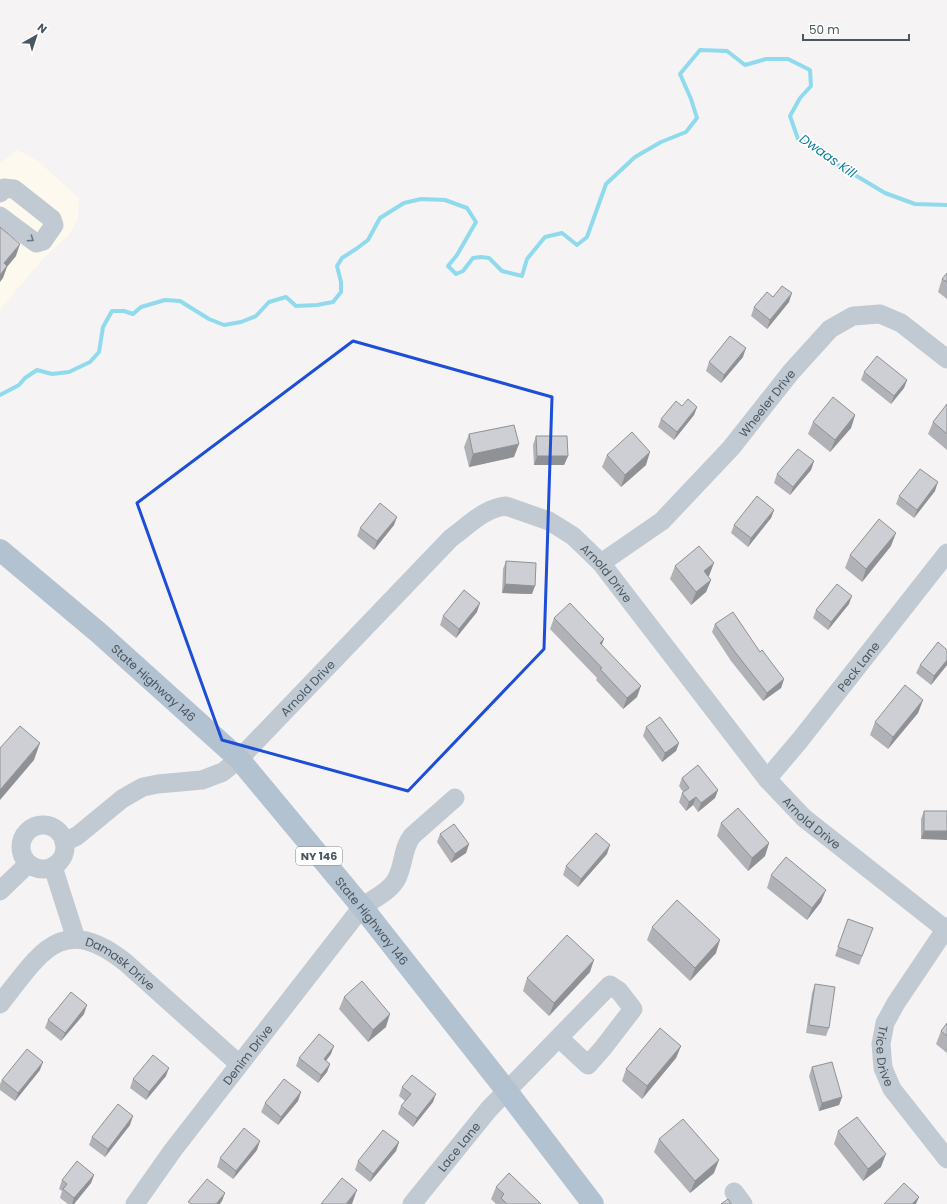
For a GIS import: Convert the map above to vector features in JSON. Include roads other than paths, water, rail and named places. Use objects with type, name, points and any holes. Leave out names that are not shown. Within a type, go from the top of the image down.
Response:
[{"type":"main road","name":"State Highway 146","points":[[0,550],[99,633],[239,759],[362,907],[506,1090],[593,1204]]},
{"type":"street","points":[[0,193],[4,188],[14,189],[52,219],[54,225],[42,242],[36,243],[0,216]]},
{"type":"street","name":"Wheeler Drive","points":[[601,564],[662,521],[731,448],[791,372],[830,329],[853,316],[880,314],[901,324],[947,359]]},
{"type":"street","name":"Arnold Drive","points":[[64,842],[77,836],[122,799],[138,790],[158,784],[202,780],[222,772],[239,759],[451,538],[485,512],[506,506],[549,521],[573,536],[601,564],[767,779],[804,818],[946,928]]},
{"type":"street","name":"Peck Lane","points":[[767,779],[800,740],[947,553]]},
{"type":"street","name":"Denim Drive","points":[[135,1204],[173,1150],[362,907],[390,888],[396,879],[407,842],[455,798]]},
{"type":"street","points":[[42,825],[50,826],[58,830],[63,837],[64,842],[64,854],[60,862],[53,867],[44,869],[36,868],[28,864],[23,857],[21,848],[22,840],[26,832],[33,827],[42,825]]},
{"type":"street","points":[[0,891],[28,864]]},
{"type":"street","points":[[53,867],[76,938]]},
{"type":"street","name":"Trice Drive","points":[[946,928],[896,1003],[885,1023],[881,1044],[883,1068],[892,1089],[947,1159]]},
{"type":"street","name":"Damask Drive","points":[[2,997],[38,956],[49,947],[62,941],[76,938],[94,942],[110,950],[239,1064]]},
{"type":"street","name":"Lace Lane","points":[[412,1204],[488,1108],[559,1038]]},
{"type":"waterway","name":"Dwaas Kill","points":[[0,395],[19,385],[25,378],[37,370],[52,374],[69,372],[90,362],[99,352],[103,327],[112,311],[124,311],[133,314],[141,307],[165,300],[180,301],[209,319],[224,325],[241,322],[256,316],[269,302],[286,297],[296,306],[317,305],[333,302],[341,292],[341,282],[337,266],[342,258],[368,240],[380,218],[404,203],[421,199],[445,200],[467,208],[476,222],[457,255],[448,266],[456,274],[463,271],[473,258],[481,257],[489,258],[502,271],[522,276],[527,259],[545,237],[562,233],[577,245],[587,237],[606,184],[635,157],[661,142],[686,132],[697,118],[691,99],[680,74],[700,50],[727,51],[745,65],[766,59],[788,59],[810,70],[811,86],[800,98],[790,116],[798,139],[817,148],[840,166],[885,193],[915,204],[947,205]]}]
